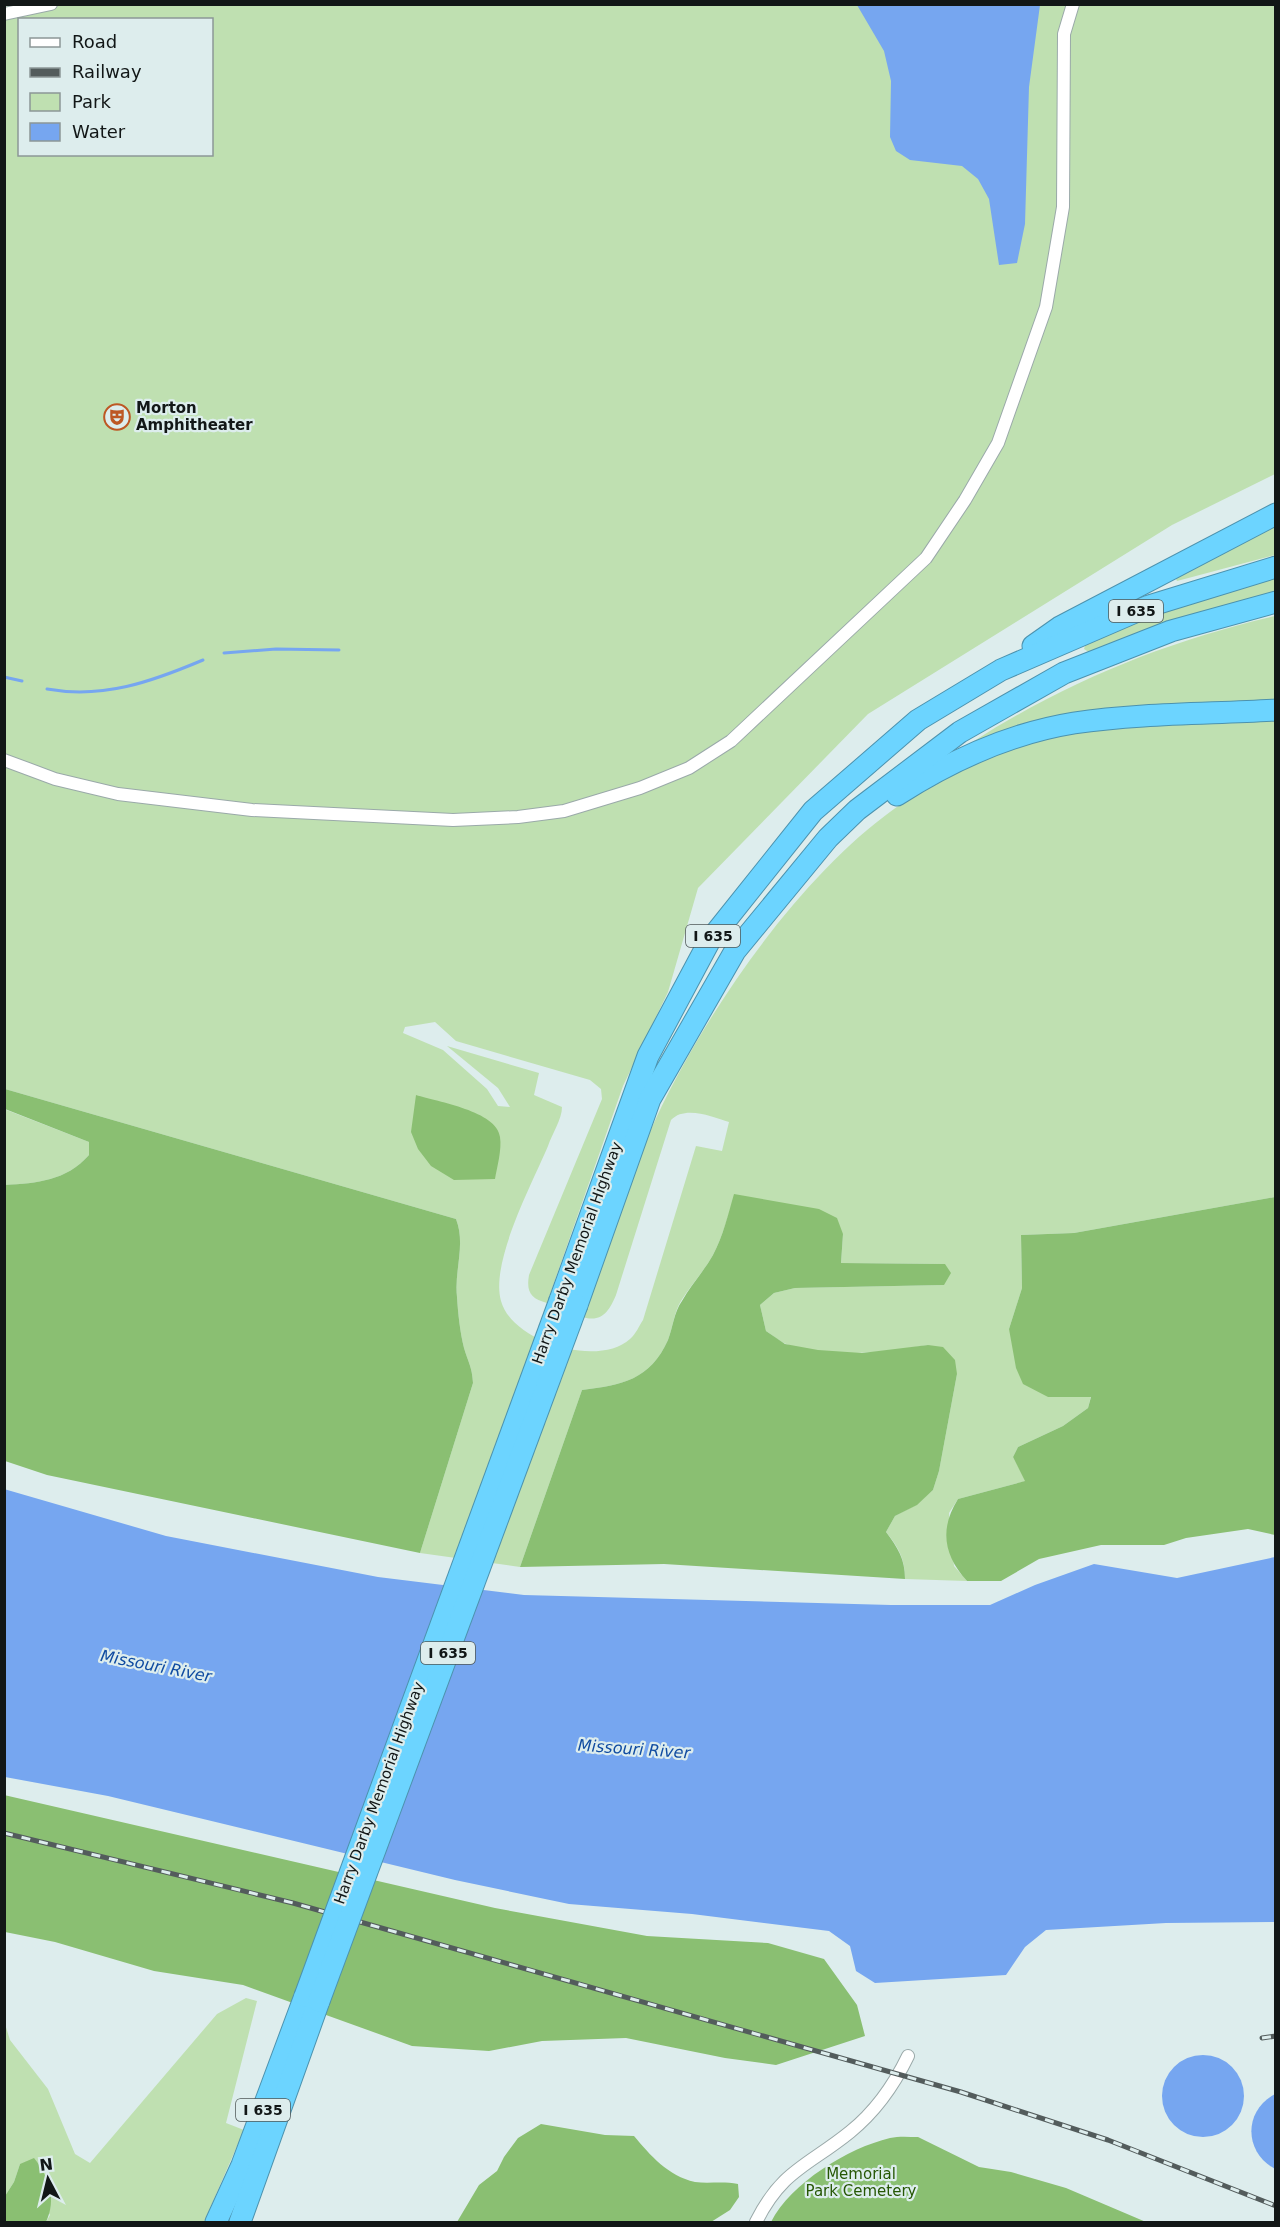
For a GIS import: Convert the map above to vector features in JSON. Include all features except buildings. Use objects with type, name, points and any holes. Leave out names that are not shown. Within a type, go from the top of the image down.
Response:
[{"type":"highway","points":[[1001,670],[1060,627],[1275,514]]},
{"type":"highway","name":"Harry Darby Memorial Highway","points":[[569,1303],[648,1056],[710,940],[813,811],[918,720],[1001,670],[1149,606],[1275,567]]},
{"type":"highway","name":"Harry Darby Memorial Highway","points":[[216,2223],[243,2165],[312,1998],[569,1303],[650,1099],[735,951],[828,838],[857,810],[960,732],[1064,673],[1171,631],[1275,602]]},
{"type":"highway","points":[[828,838],[911,786],[966,757],[1018,736],[1072,723],[1122,717],[1275,710]]},
{"type":"highway","name":"Harry Darby Memorial Highway","points":[[240,2223],[312,1998]]},
{"type":"street","points":[[4,14],[51,4]]},
{"type":"street","points":[[4,760],[55,779],[118,794],[222,808],[453,820],[564,811],[640,788],[689,768],[731,741],[926,558],[965,500],[998,443],[1048,296],[1063,207],[1064,34],[1073,4]]},
{"type":"street","points":[[756,2223],[776,2188],[794,2171],[850,2132],[878,2106],[908,2056]]},
{"type":"green space","points":[[5,5],[1275,5],[1275,474],[1172,525],[868,714],[698,888],[668,992],[623,1086],[547,1303],[531,1294],[528,1286],[529,1275],[602,1099],[601,1089],[590,1080],[456,1041],[435,1022],[405,1027],[403,1033],[443,1050],[487,1089],[498,1106],[510,1107],[498,1088],[447,1046],[539,1073],[534,1095],[562,1107],[562,1112],[514,1223],[501,1266],[499,1285],[501,1301],[508,1316],[538,1339],[578,1351],[598,1351],[616,1347],[632,1337],[643,1320],[696,1146],[722,1151],[729,1122],[691,1113],[684,1113],[671,1120],[616,1295],[603,1315],[594,1318],[580,1316],[627,1189],[658,1114],[703,1032],[759,948],[824,871],[859,837],[894,809],[943,779],[995,756],[1058,735],[1119,726],[1275,720],[1275,1197],[1074,1233],[1021,1235],[1022,1288],[1009,1329],[1048,1397],[1091,1396],[1088,1408],[1063,1426],[1018,1447],[1013,1457],[1026,1481],[958,1499],[949,1513],[954,1566],[967,1581],[905,1579],[900,1554],[886,1532],[895,1516],[916,1505],[933,1490],[939,1471],[957,1374],[928,1345],[875,1352],[838,1353],[802,1349],[786,1344],[766,1331],[760,1305],[774,1293],[795,1288],[944,1285],[945,1264],[841,1263],[843,1234],[735,1195],[717,1248],[681,1301],[668,1340],[653,1364],[622,1383],[582,1390],[520,1567],[420,1553],[473,1383],[459,1316],[457,1287],[460,1238],[456,1219],[5,1089]]},
{"type":"green space","points":[[1275,523],[1275,555],[1177,581],[1175,577]]},
{"type":"green space","points":[[1275,575],[1275,597],[1092,654],[1084,649],[1088,636]]},
{"type":"green space","points":[[1275,616],[1275,701],[976,744],[974,741],[1009,719],[1119,665],[1196,638]]},
{"type":"green space","points":[[5,1089],[456,1219],[460,1238],[457,1287],[459,1316],[473,1383],[420,1553],[47,1475],[5,1461],[5,1185],[50,1179],[71,1170],[89,1155],[89,1142],[5,1109]]},
{"type":"green space","points":[[416,1095],[465,1109],[489,1120],[500,1137],[495,1179],[454,1180],[431,1166],[418,1149],[411,1132]]},
{"type":"green space","points":[[4,1109],[89,1142],[89,1155],[71,1170],[50,1179],[5,1185]]},
{"type":"green space","points":[[734,1194],[819,1209],[837,1218],[843,1234],[841,1263],[945,1264],[951,1273],[944,1285],[795,1288],[774,1293],[760,1305],[766,1331],[785,1344],[818,1350],[862,1353],[928,1345],[943,1347],[955,1360],[957,1374],[939,1471],[933,1490],[917,1505],[895,1516],[886,1532],[900,1554],[905,1579],[664,1564],[520,1567],[582,1390],[622,1383],[653,1364],[668,1340],[679,1305],[717,1248]]},
{"type":"green space","points":[[1275,1197],[1275,1535],[1248,1529],[1186,1538],[1164,1545],[1101,1545],[1039,1559],[1001,1581],[967,1581],[953,1562],[947,1542],[948,1521],[958,1499],[1025,1481],[1013,1457],[1018,1447],[1063,1426],[1088,1408],[1091,1397],[1048,1397],[1023,1384],[1016,1368],[1009,1329],[1022,1288],[1021,1235],[1074,1233]]},
{"type":"green space","points":[[4,1795],[495,1908],[647,1936],[768,1943],[824,1959],[857,2005],[865,2036],[776,2065],[725,2058],[626,2038],[542,2041],[489,2051],[412,2046],[243,1985],[154,1971],[55,1942],[5,1932]]},
{"type":"green space","points":[[246,1998],[257,2001],[226,2123],[244,2130],[204,2222],[46,2222],[50,2215],[20,2164],[14,2182],[5,2196],[5,2024],[10,2040],[48,2089],[75,2154],[90,2163],[217,2014]]},
{"type":"green space","points":[[541,2124],[605,2135],[634,2136],[653,2157],[676,2175],[695,2182],[738,2184],[739,2197],[730,2210],[711,2222],[457,2222],[479,2185],[497,2171],[518,2138]]},
{"type":"green space","name":"Memorial Park Cemetery","points":[[918,2137],[979,2167],[1011,2172],[1066,2188],[1146,2222],[771,2222],[780,2208],[806,2181],[839,2159],[856,2150],[890,2138]]},
{"type":"green space","points":[[34,2158],[44,2173],[50,2189],[51,2205],[46,2222],[5,2222],[5,2196],[14,2182],[20,2164]]},
{"type":"water","points":[[857,5],[1040,5],[1029,87],[1025,224],[1017,263],[999,265],[989,199],[978,179],[962,166],[910,160],[896,151],[890,137],[891,81],[884,51]]},
{"type":"water","name":"Missouri River","points":[[4,1489],[166,1536],[378,1577],[524,1595],[891,1605],[990,1605],[1035,1585],[1094,1564],[1177,1578],[1275,1557],[1275,1922],[1166,1923],[1046,1930],[1025,1947],[1006,1975],[875,1983],[856,1971],[850,1946],[829,1931],[692,1914],[569,1904],[455,1880],[108,1796],[5,1777]]},
{"type":"water","points":[[1203,2055],[1219,2058],[1232,2067],[1241,2080],[1244,2096],[1241,2112],[1232,2125],[1219,2134],[1203,2137],[1187,2134],[1174,2125],[1165,2112],[1162,2096],[1165,2080],[1174,2067],[1187,2058]]},
{"type":"water","points":[[1275,2094],[1275,2169],[1257,2152],[1251,2132],[1257,2110]]},
{"type":"waterway","points":[[224,653],[276,649],[339,650]]},
{"type":"waterway","points":[[47,689],[68,692],[107,690],[146,681],[203,660]]},
{"type":"waterway","points":[[4,677],[22,681]]},
{"type":"railway","points":[[4,1833],[293,1903],[961,2092],[1108,2140],[1276,2206]]},
{"type":"railway","points":[[1262,2038],[1276,2036]]},
{"type":"place","name":"Morton Amphitheater","points":[[117,417]]}]
